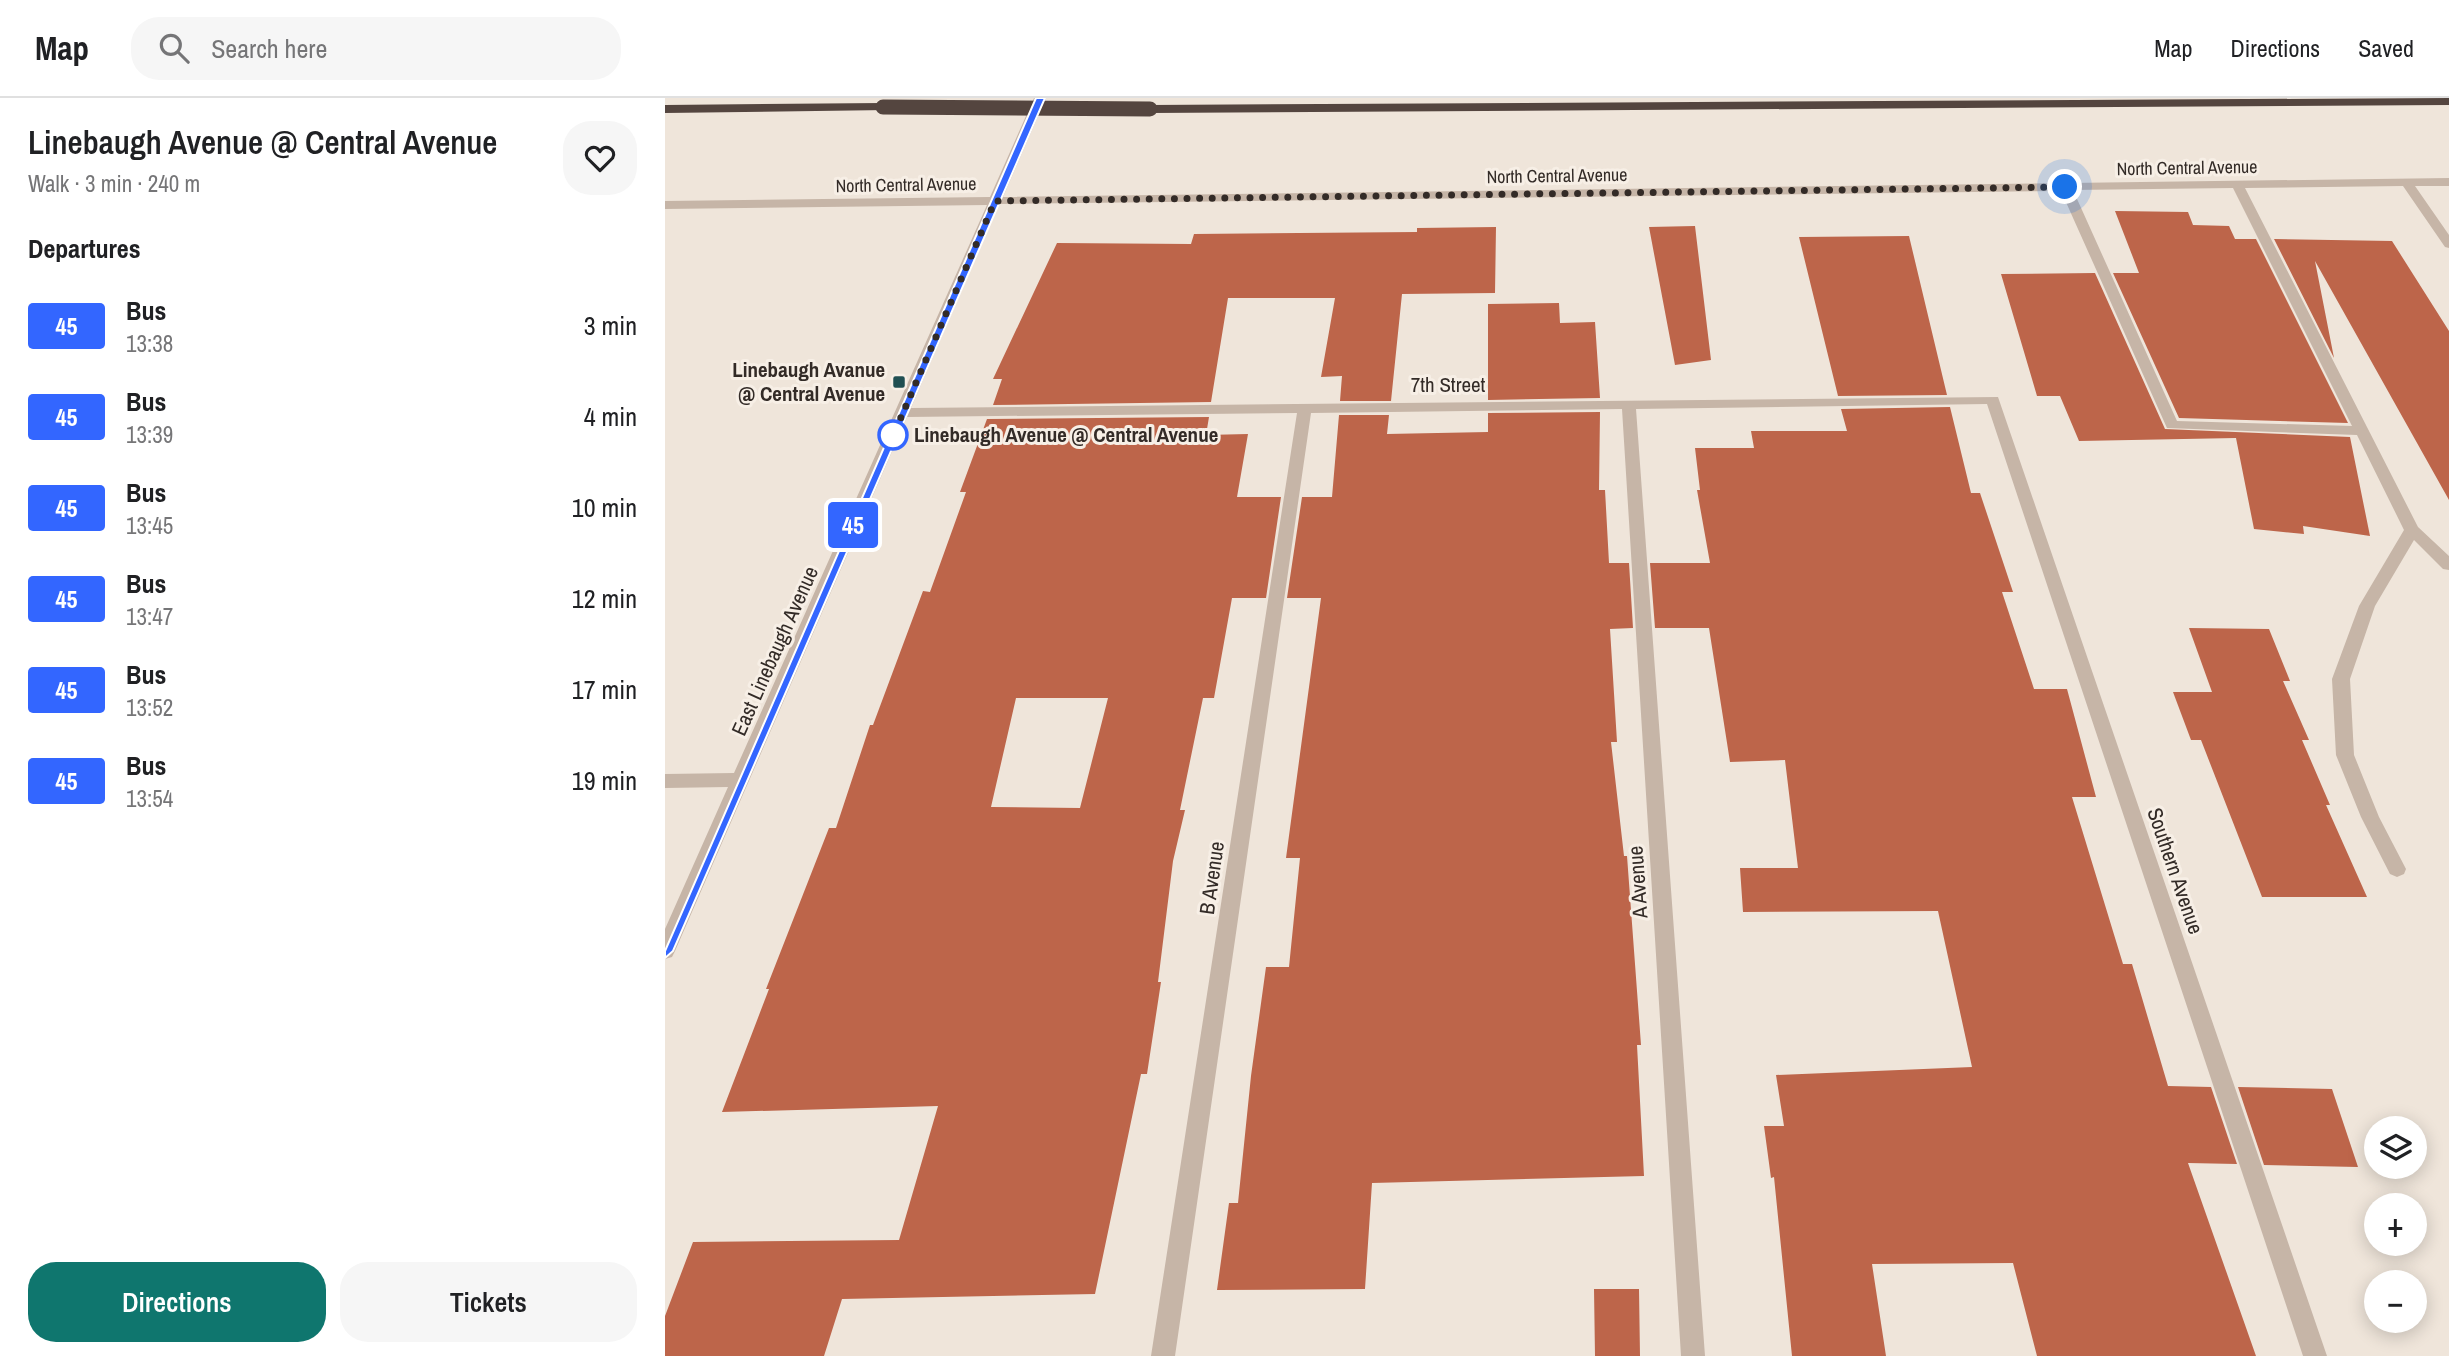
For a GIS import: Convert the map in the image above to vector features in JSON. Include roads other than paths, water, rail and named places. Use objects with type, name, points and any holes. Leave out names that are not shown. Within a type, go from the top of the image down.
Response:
[{"type":"highway","points":[[665,110],[2449,101]]},
{"type":"street","name":"East Linebaugh Avenue","points":[[665,951],[1040,98]]},
{"type":"street","name":"North Central Avenue","points":[[665,205],[2449,182]]},
{"type":"street","points":[[2407,183],[2449,244]]},
{"type":"street","points":[[2237,185],[2412,530],[2449,565]]},
{"type":"street","points":[[2065,187],[2172,425],[2363,430]]},
{"type":"street","name":"7th Street","points":[[903,413],[1993,400]]},
{"type":"street","name":"Southern Avenue","points":[[1993,400],[2315,1356]]},
{"type":"street","name":"A Avenue","points":[[1629,405],[1693,1356]]},
{"type":"street","name":"B Avenue","points":[[1163,1356],[1305,407]]},
{"type":"street","points":[[2397,869],[2370,817],[2345,755],[2340,679],[2367,606],[2412,530]]},
{"type":"street","points":[[665,780],[741,780]]},
{"type":"place","name":"Linebaugh Avanue @ Central Avenue","points":[[899,382]]},
{"type":"place","name":"Linebaugh Avenue @ Central Avenue","points":[[893,435]]}]
